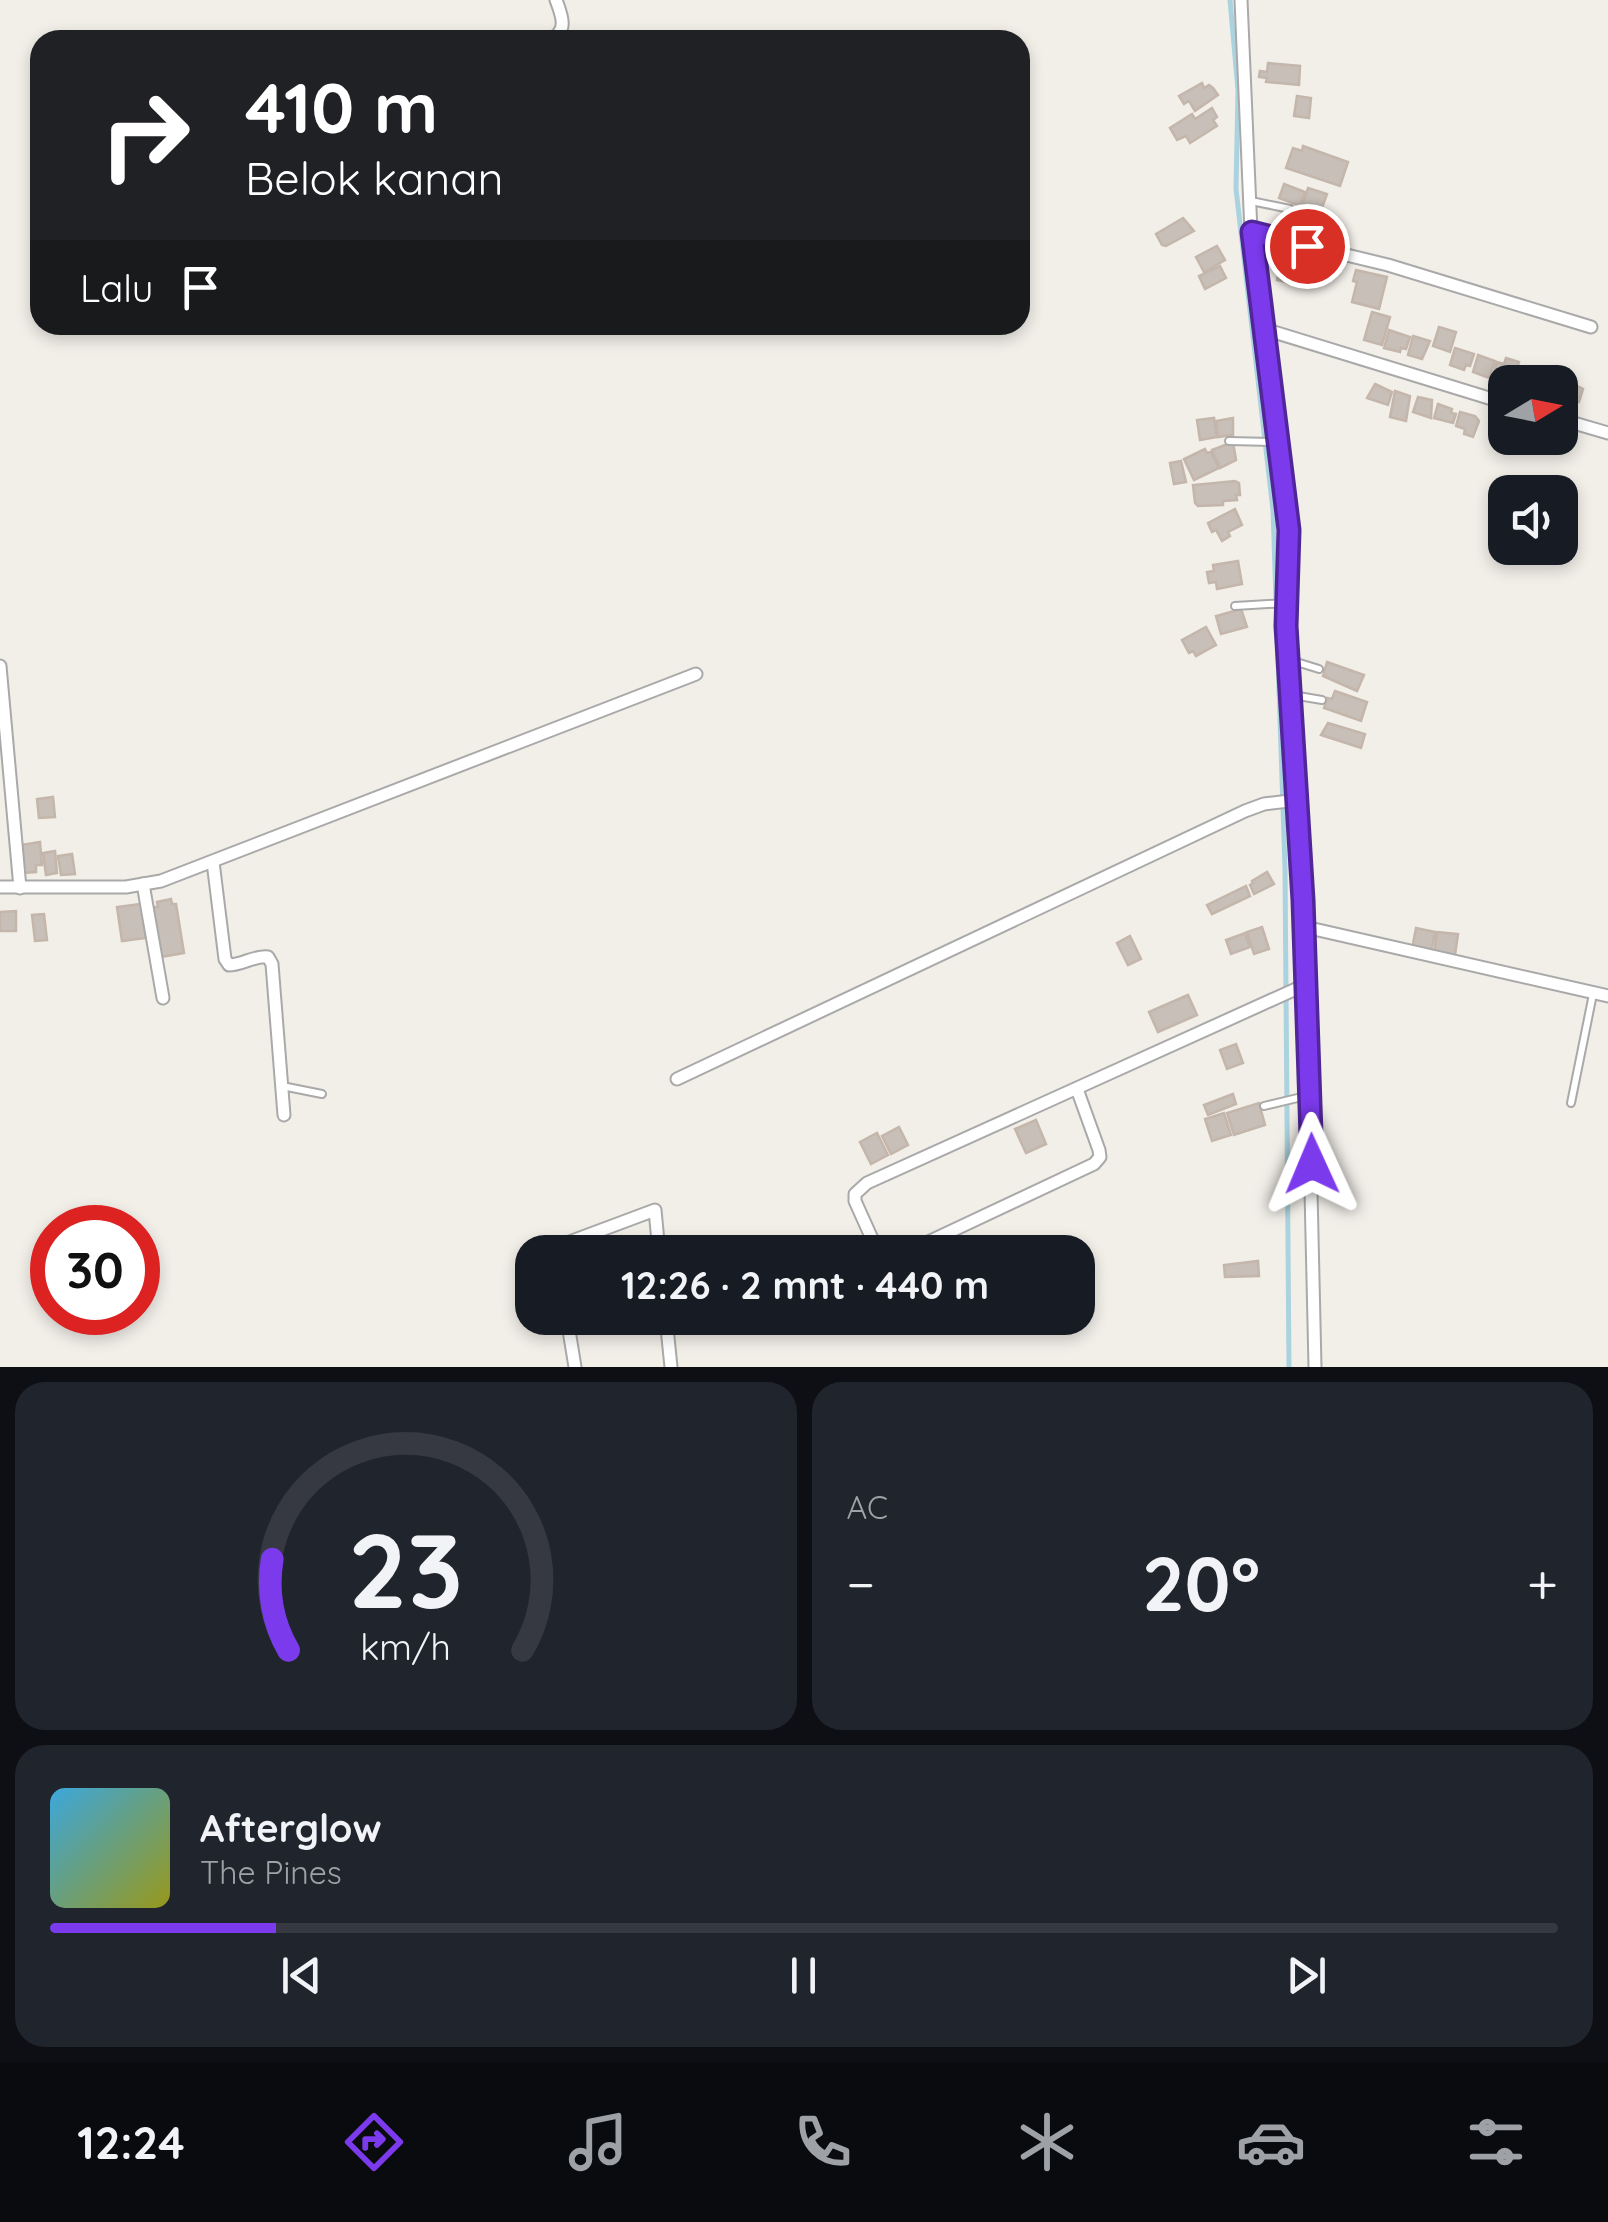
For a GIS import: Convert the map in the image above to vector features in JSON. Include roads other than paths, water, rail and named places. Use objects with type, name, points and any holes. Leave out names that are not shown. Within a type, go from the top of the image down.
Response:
[{"type":"street","points":[[556,0],[562,30]]},
{"type":"street","points":[[1241,0],[1252,232],[1274,442],[1289,530],[1282,603],[1304,927],[1315,1367]]},
{"type":"street","points":[[1252,232],[1388,265],[1591,327]]},
{"type":"street","points":[[1264,329],[1488,398]]},
{"type":"street","points":[[1578,424],[1608,433]]},
{"type":"street","points":[[0,666],[20,888]]},
{"type":"street","points":[[0,887],[143,884],[212,862],[696,674]]},
{"type":"street","points":[[676,1079],[1264,804],[1295,800]]},
{"type":"street","points":[[212,862],[225,960],[235,965],[262,956],[272,964],[284,1115]]},
{"type":"street","points":[[143,884],[163,998]]},
{"type":"street","points":[[1304,927],[1608,996]]},
{"type":"street","points":[[870,1235],[855,1202],[860,1188],[1303,986]]},
{"type":"street","points":[[943,1235],[1094,1164],[1100,1150],[1077,1089]]},
{"type":"street","points":[[588,1235],[654,1210],[657,1235]]},
{"type":"street","points":[[570,1335],[575,1367]]},
{"type":"street","points":[[668,1335],[671,1367]]},
{"type":"lane","points":[[1250,201],[1290,209]]},
{"type":"lane","points":[[1230,441],[1274,442]]},
{"type":"lane","points":[[1235,606],[1282,603]]},
{"type":"lane","points":[[1288,660],[1319,670]]},
{"type":"lane","points":[[1291,695],[1322,700]]},
{"type":"lane","points":[[1571,1103],[1593,993]]},
{"type":"lane","points":[[281,1086],[322,1094]]},
{"type":"lane","points":[[1264,1106],[1306,1096]]},
{"type":"waterway","points":[[1230,0],[1238,90],[1236,189],[1273,510],[1285,868],[1289,1367]]}]
